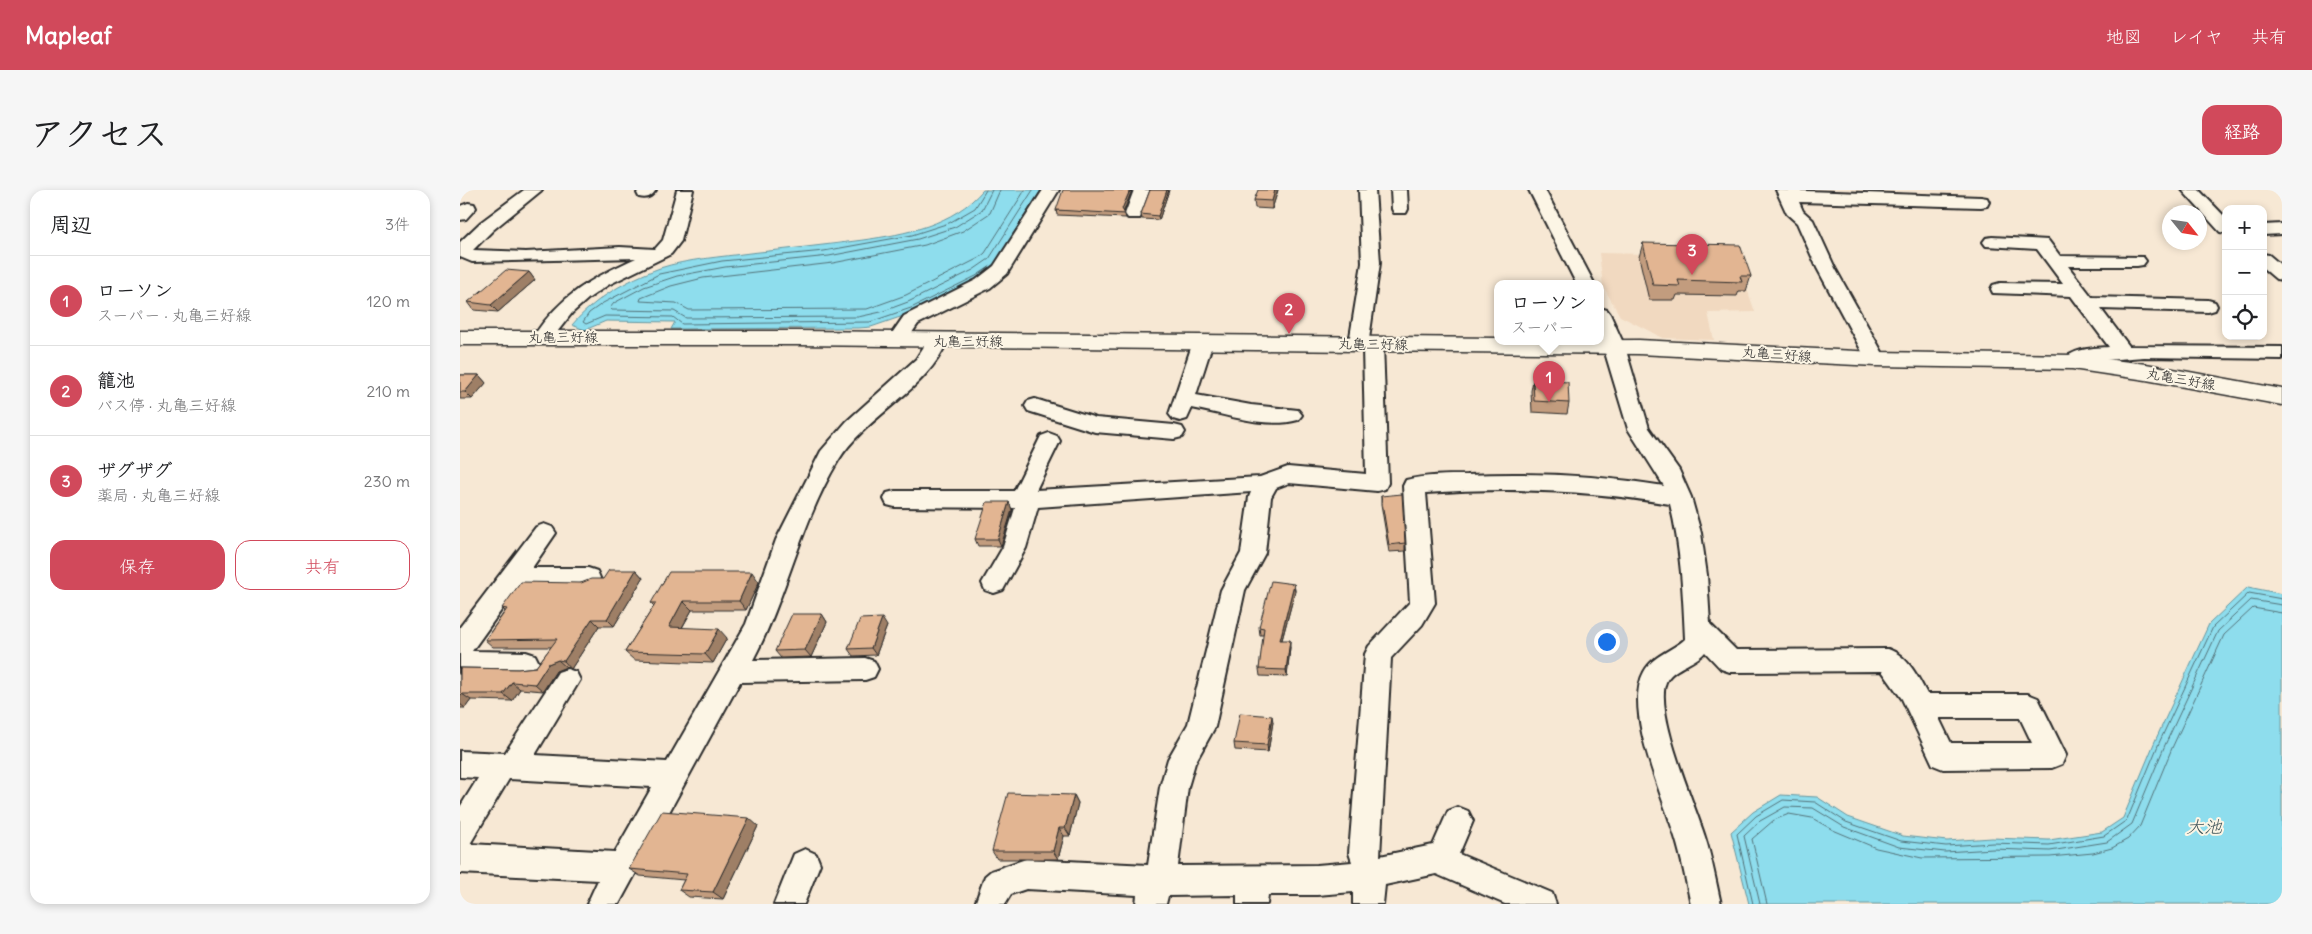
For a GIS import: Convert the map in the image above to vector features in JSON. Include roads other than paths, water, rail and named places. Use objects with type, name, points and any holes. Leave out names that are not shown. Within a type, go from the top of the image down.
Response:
[{"type":"main road","name":"丸亀三好線","points":[[460,338],[543,337],[1615,346],[1876,360],[2072,362],[2146,372],[2282,397]]},
{"type":"street","points":[[534,190],[468,236],[464,252],[472,256],[526,257],[620,252],[658,254]]},
{"type":"street","points":[[543,337],[581,294],[596,284],[658,254],[672,242],[685,190]]},
{"type":"street","points":[[898,340],[911,320],[983,284],[1001,270],[1051,190]]},
{"type":"street","points":[[1134,214],[1142,190]]},
{"type":"street","points":[[1367,190],[1371,234],[1371,263],[1366,344],[1378,483]]},
{"type":"street","points":[[1399,190],[1400,209]]},
{"type":"street","points":[[1537,190],[1583,280]]},
{"type":"street","points":[[2190,190],[2222,224]]},
{"type":"street","points":[[1876,360],[1826,268],[1804,220],[1796,214],[1786,194],[1908,195],[1981,202]]},
{"type":"street","points":[[2267,230],[2282,230]]},
{"type":"street","points":[[1992,242],[2042,244],[2123,352]]},
{"type":"street","points":[[2084,242],[2099,261]]},
{"type":"street","points":[[2054,261],[2137,261]]},
{"type":"street","points":[[2267,262],[2282,275]]},
{"type":"street","points":[[2000,289],[2080,297],[2164,309],[2208,306]]},
{"type":"street","points":[[1604,323],[1615,346],[1639,429],[1672,476],[1680,497],[1689,532],[1699,629],[1698,641],[1693,650],[1662,668],[1654,678],[1650,691],[1664,762],[1690,838],[1706,904]]},
{"type":"street","points":[[602,904],[735,671],[758,626],[788,540],[829,456],[855,426],[922,364],[933,351],[937,341]]},
{"type":"street","points":[[1035,406],[1059,428],[1095,425],[1170,437],[1203,342]]},
{"type":"street","points":[[2072,362],[2089,354],[2123,352],[2282,353]]},
{"type":"street","points":[[1184,400],[1218,404],[1269,416],[1291,415]]},
{"type":"street","points":[[994,583],[1019,557],[1014,548],[1027,508],[1024,490],[1059,428]]},
{"type":"street","points":[[1156,888],[1174,787],[1182,759],[1201,727],[1234,590],[1253,553],[1260,497],[1264,486],[1274,479],[1288,475],[1414,486],[1471,481],[1622,487],[1680,497]]},
{"type":"street","points":[[909,503],[1026,499],[1252,484],[1264,486]]},
{"type":"street","points":[[1368,904],[1370,873],[1364,853],[1378,654],[1415,617],[1423,603],[1414,486]]},
{"type":"street","points":[[460,647],[544,533]]},
{"type":"street","points":[[512,577],[588,578]]},
{"type":"street","points":[[1699,629],[1730,662],[1888,660],[1899,669],[1918,706]]},
{"type":"street","points":[[460,662],[526,663]]},
{"type":"street","points":[[735,671],[865,670]]},
{"type":"street","points":[[460,834],[567,680]]},
{"type":"street","points":[[460,764],[676,775]]},
{"type":"street","points":[[1441,861],[1458,821]]},
{"type":"street","points":[[460,858],[623,867]]},
{"type":"street","points":[[990,904],[996,887],[1002,882],[1026,874],[1156,888],[1253,892],[1317,880],[1370,873],[1429,861],[1441,861],[1541,904]]},
{"type":"street","points":[[790,904],[805,864]]},
{"type":"water","points":[[983,190],[1047,190],[989,273],[912,313],[871,327],[671,329],[675,322],[606,321],[585,330],[572,325],[601,298],[624,284],[660,268],[682,262],[896,235],[943,220],[958,212]]},
{"type":"water","name":"大池","points":[[2248,587],[2282,594],[2282,904],[1749,904],[1731,832],[1753,812],[1781,795],[1817,797],[1848,817],[1903,836],[1947,841],[1992,838],[2049,840],[2102,832],[2123,818],[2155,741],[2209,624]]},
{"type":"place","name":"ザグザグ","points":[[1692,275]]},
{"type":"place","name":"籠池","points":[[1289,334]]},
{"type":"place","name":"ローソン","points":[[1549,402]]}]
